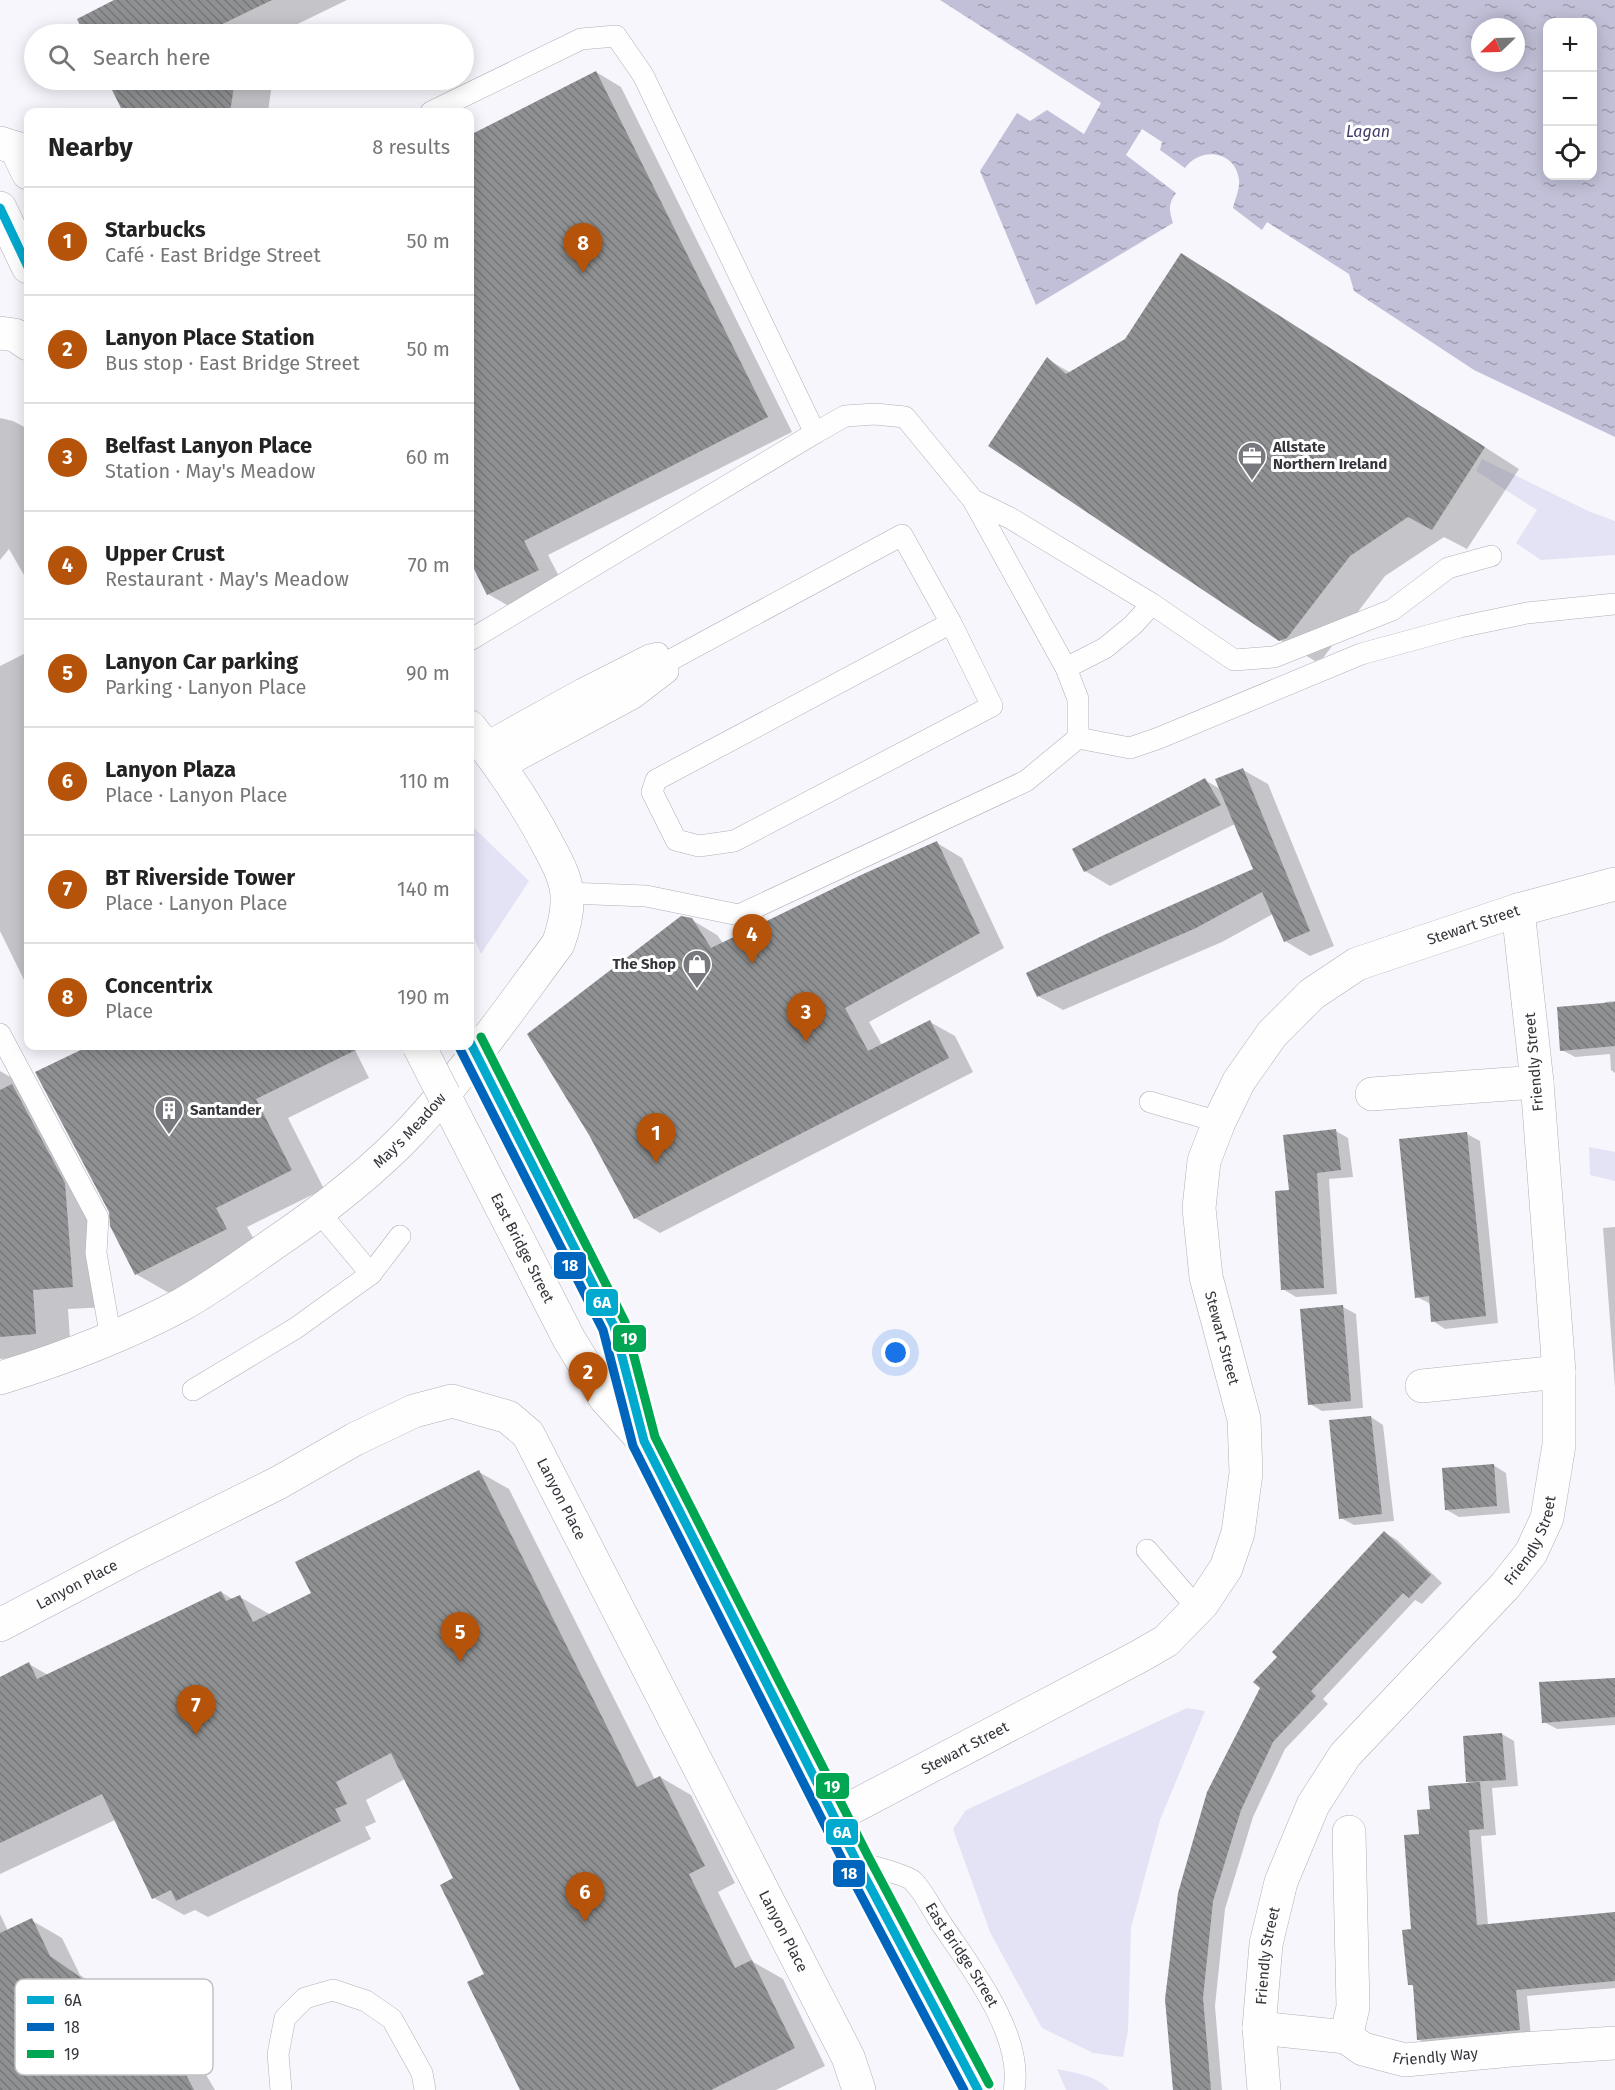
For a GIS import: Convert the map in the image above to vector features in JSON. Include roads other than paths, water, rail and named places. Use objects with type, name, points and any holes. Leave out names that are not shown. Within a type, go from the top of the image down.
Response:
[{"type":"street","points":[[0,208],[24,259]]},
{"type":"street","points":[[0,333],[15,335],[24,341]]},
{"type":"street","name":"May's Meadow","points":[[0,1378],[62,1359],[111,1339],[181,1305],[234,1271],[319,1212],[411,1131],[467,1066],[558,945],[566,921],[567,893],[560,868],[536,821],[487,749]]},
{"type":"street","name":"Stewart Street","points":[[834,1817],[1166,1641],[1198,1609],[1226,1568],[1238,1533],[1246,1473],[1244,1419],[1206,1277],[1199,1208],[1204,1161],[1219,1122],[1239,1081],[1272,1034],[1312,994],[1357,964],[1518,910],[1615,884]]},
{"type":"street","name":"Friendly Street","points":[[1264,2090],[1259,2028],[1266,1944],[1281,1882],[1313,1805],[1345,1755],[1505,1586],[1531,1553],[1546,1518],[1559,1445],[1559,1372],[1537,1082],[1518,910]]},
{"type":"street","name":"East Bridge Street","points":[[421,1050],[569,1340],[605,1398],[644,1441]]},
{"type":"street","name":"East Bridge Street","points":[[474,1050],[614,1326],[644,1441],[857,1862],[978,2090]]},
{"type":"street","points":[[1372,1094],[1537,1082]]},
{"type":"street","points":[[1422,1386],[1559,1372]]},
{"type":"street","name":"Lanyon Place","points":[[0,1625],[135,1554],[278,1483],[355,1439],[414,1411],[452,1401],[508,1417],[528,1434],[848,2057],[859,2090]]},
{"type":"street","points":[[1346,2037],[1353,2007],[1349,1832]]},
{"type":"street","name":"Friendly Way","points":[[1259,2028],[1346,2037],[1363,2049],[1405,2060],[1615,2043]]},
{"type":"lane","points":[[439,108],[581,39],[616,36],[643,75],[815,433]]},
{"type":"lane","points":[[474,638],[844,416],[875,414],[905,417],[973,500],[1066,668],[1078,699],[1078,738]]},
{"type":"lane","points":[[973,500],[1011,518],[1152,604],[1234,660],[1274,657],[1392,610],[1448,568],[1491,556]]},
{"type":"lane","points":[[487,749],[582,689],[649,655],[691,647],[902,535],[951,623],[992,706],[735,841],[699,846],[676,840],[652,792],[656,780],[951,623]]},
{"type":"lane","points":[[1066,668],[1105,648],[1133,625],[1152,604]]},
{"type":"lane","points":[[1078,738],[1130,748],[1361,654],[1460,627],[1527,613],[1615,604]]},
{"type":"lane","points":[[487,749],[634,698],[662,678],[691,647]]},
{"type":"lane","points":[[567,893],[645,896],[739,915],[1026,781],[1078,738]]},
{"type":"lane","points":[[0,1034],[98,1218],[96,1253],[111,1339]]},
{"type":"lane","points":[[1150,1102],[1219,1122]]},
{"type":"lane","points":[[319,1212],[371,1274]]},
{"type":"lane","points":[[194,1390],[296,1328],[371,1274],[400,1236]]},
{"type":"lane","points":[[1147,1550],[1198,1609]]},
{"type":"lane","name":"East Bridge Street","points":[[857,1862],[911,1878],[983,1986],[1006,2032],[1013,2053],[1016,2078],[1014,2090]]},
{"type":"lane","points":[[281,2090],[278,2054],[285,2018],[305,1998],[333,1990],[366,2001],[392,2019],[422,2073],[426,2090]]},
{"type":"water","name":"Lagan","points":[[940,0],[1615,0],[1615,437],[1474,370],[1354,291],[1349,274],[1267,222],[1262,230],[1233,208],[1239,180],[1232,163],[1225,158],[1208,154],[1192,161],[1185,168],[1160,150],[1162,142],[1142,129],[1126,155],[1176,193],[1170,207],[1173,223],[1036,305],[980,171],[1017,113],[1030,121],[1047,110],[1084,134],[1101,103]]},
{"type":"place","name":"Concentrix","points":[[583,273]]},
{"type":"place","name":"Allstate Northern Ireland","points":[[1252,482]]},
{"type":"place","name":"Upper Crust","points":[[752,964]]},
{"type":"place","name":"The Shop","points":[[697,990]]},
{"type":"place","name":"Belfast Lanyon Place","points":[[806,1042]]},
{"type":"place","name":"Santander","points":[[169,1136]]},
{"type":"place","name":"Starbucks","points":[[656,1163]]},
{"type":"place","name":"Lanyon Place Station","points":[[588,1402]]},
{"type":"place","name":"Lanyon Car parking","points":[[460,1662]]},
{"type":"place","name":"BT Riverside Tower","points":[[196,1735]]},
{"type":"place","name":"Lanyon Plaza","points":[[585,1922]]}]
